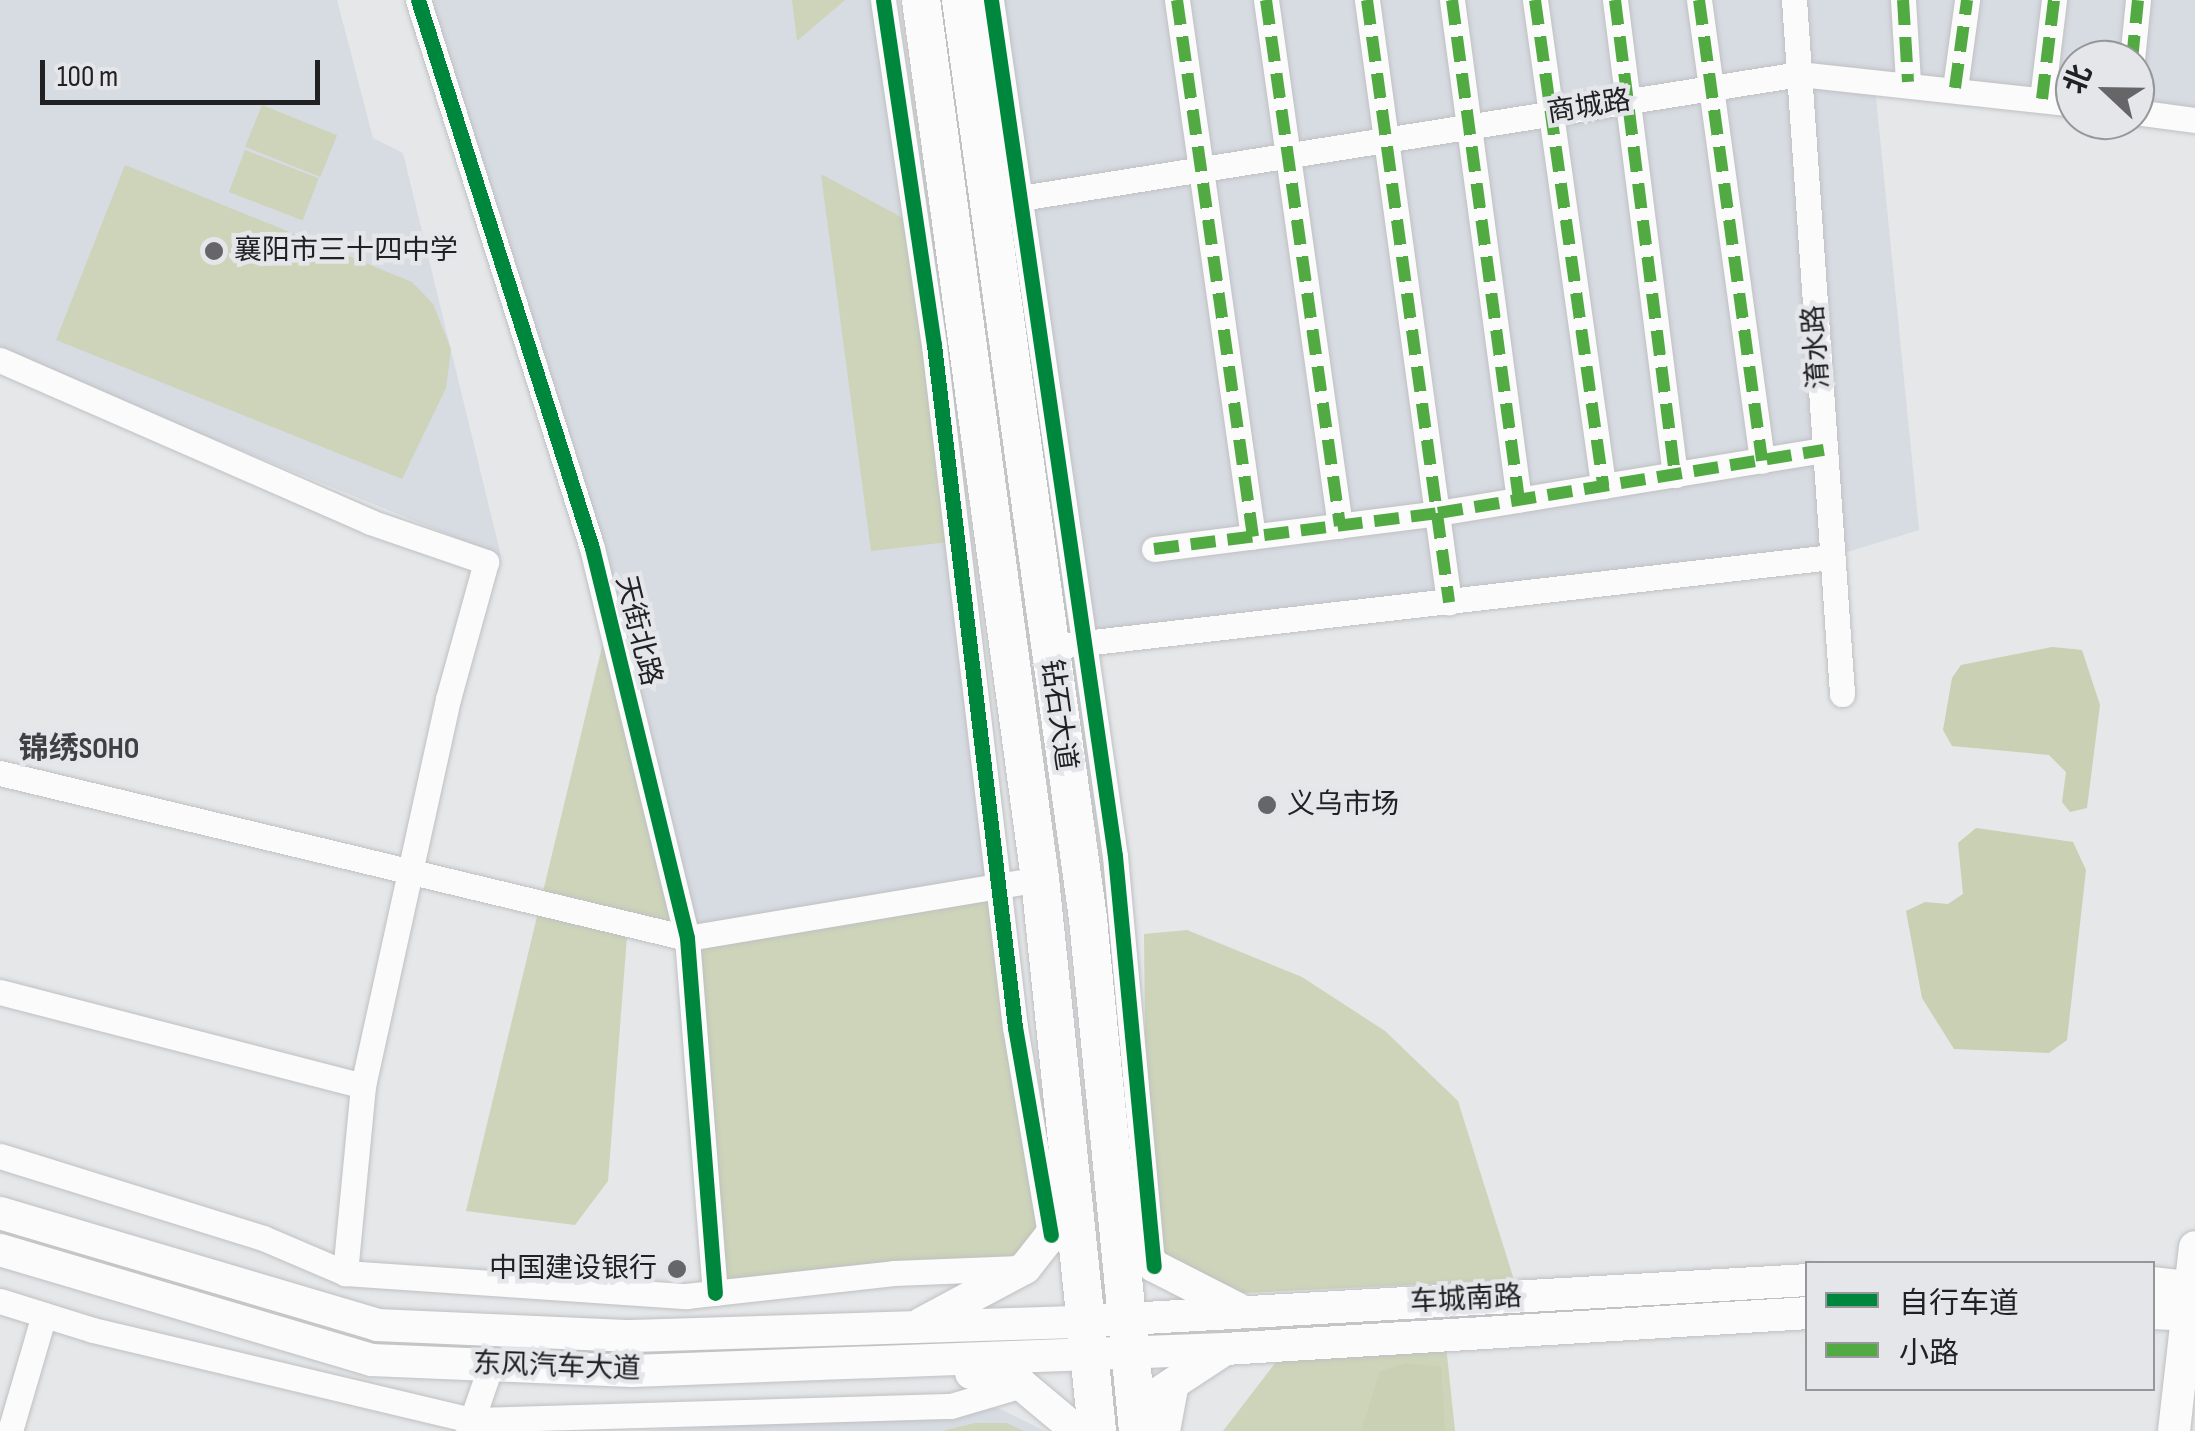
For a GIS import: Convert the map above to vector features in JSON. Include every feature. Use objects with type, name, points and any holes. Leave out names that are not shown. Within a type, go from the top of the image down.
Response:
[{"type":"highway","name":"钻石大道","points":[[921,0],[965,460],[1018,716],[1040,879],[1097,1431]]},
{"type":"highway","name":"钻石大道","points":[[961,0],[1002,200],[1065,644],[1115,1205],[1142,1431]]},
{"type":"main road","points":[[914,1327],[1025,1268],[1051,1236],[1071,1171]]},
{"type":"main road","points":[[1115,1205],[1154,1266],[1246,1313]]},
{"type":"main road","name":"东风汽车大道","points":[[0,1213],[377,1325],[632,1336],[914,1327],[1086,1339]]},
{"type":"main road","points":[[2174,1431],[2192,1301],[2195,1246]]},
{"type":"main road","name":"东风汽车大道","points":[[0,1250],[371,1360],[632,1371],[923,1362],[1128,1335]]},
{"type":"main road","name":"车城南路","points":[[1128,1335],[1246,1313],[1805,1280]]},
{"type":"main road","points":[[2155,1284],[2192,1301]]},
{"type":"main road","points":[[2155,1312],[2192,1301]]},
{"type":"main road","name":"车城南路","points":[[1128,1335],[1225,1349],[1805,1313]]},
{"type":"main road","points":[[1142,1431],[1157,1394],[1225,1349]]},
{"type":"main road","points":[[923,1362],[1022,1384],[1068,1425]]},
{"type":"street","name":"天街北路","points":[[418,0],[592,548],[688,938],[715,1293]]},
{"type":"street","points":[[883,0],[965,460],[978,719],[997,887],[1051,1236]]},
{"type":"street","points":[[990,0],[1002,200]]},
{"type":"street","points":[[1177,0],[1253,536]]},
{"type":"street","points":[[1266,0],[1340,526]]},
{"type":"street","points":[[1367,0],[1449,602]]},
{"type":"street","points":[[1452,0],[1520,500]]},
{"type":"street","points":[[1535,0],[1603,486]]},
{"type":"street","points":[[1614,0],[1675,475]]},
{"type":"street","points":[[1699,0],[1706,88],[1762,460]]},
{"type":"street","name":"淯水路","points":[[1794,0],[1842,694]]},
{"type":"street","points":[[1903,0],[1908,82]]},
{"type":"street","points":[[1955,88],[1967,0]]},
{"type":"street","points":[[2042,100],[2054,0]]},
{"type":"street","points":[[2134,40],[2138,0]]},
{"type":"street","name":"商城路","points":[[1002,200],[1800,74],[1908,82],[2055,102]]},
{"type":"street","points":[[2155,115],[2195,120]]},
{"type":"street","points":[[0,360],[370,522],[486,562],[410,871],[363,1086],[345,1273]]},
{"type":"street","points":[[1154,549],[1438,514],[1824,450]]},
{"type":"street","points":[[1154,1266],[1118,879],[1065,644],[1831,557]]},
{"type":"street","points":[[978,719],[1018,716]]},
{"type":"street","points":[[0,773],[688,938],[1040,879]]},
{"type":"street","points":[[1089,930],[1118,879]]},
{"type":"street","points":[[0,992],[363,1086]]},
{"type":"street","points":[[0,1156],[262,1238],[345,1273],[715,1293],[894,1274],[1025,1268]]},
{"type":"street","points":[[0,1301],[470,1426],[950,1406],[1022,1384]]},
{"type":"street","points":[[10,1431],[44,1315]]},
{"type":"street","points":[[470,1426],[491,1365]]},
{"type":"street","points":[[1167,1431],[1168,1402],[1179,1377]]},
{"type":"shaded area","name":"襄阳市三十四中学","points":[[0,0],[337,0],[373,138],[403,153],[501,556],[0,352]]},
{"type":"shaded area","points":[[418,0],[883,0],[997,887],[687,938],[592,548]]},
{"type":"shaded area","points":[[991,0],[2195,0],[2195,120],[2155,115],[2155,40],[2055,40],[2055,101],[1874,78],[1919,530],[1831,557],[1083,645]]},
{"type":"shaded area","points":[[998,1408],[1045,1431],[642,1431]]},
{"type":"green space","points":[[792,0],[845,0],[797,41]]},
{"type":"green space","points":[[262,105],[337,135],[320,177],[245,147]]},
{"type":"green space","points":[[245,150],[319,178],[303,220],[229,192]]},
{"type":"green space","points":[[125,165],[412,282],[433,304],[451,349],[446,388],[402,479],[56,340]]},
{"type":"green space","points":[[821,174],[916,225],[957,541],[871,551]]},
{"type":"green space","points":[[609,618],[688,938],[997,887],[1051,1235],[1025,1268],[715,1293],[687,938],[628,924],[608,1181],[575,1225],[466,1211]]},
{"type":"green space","points":[[2052,647],[2082,650],[2100,705],[2087,808],[2070,812],[2062,802],[2066,772],[2049,755],[1952,746],[1943,730],[1952,678],[1961,665]]},
{"type":"green space","points":[[1976,828],[2073,842],[2086,870],[2067,1040],[2049,1053],[1954,1049],[1922,998],[1906,911],[1925,902],[1948,904],[1963,894],[1958,843]]},
{"type":"green space","points":[[1187,930],[1302,977],[1385,1031],[1458,1101],[1514,1280],[1205,1295],[1154,1266],[1147,1219],[1144,934]]},
{"type":"green space","points":[[1445,1336],[1455,1431],[1223,1431],[1289,1345]]},
{"type":"green space","points":[[1406,1363],[1441,1367],[1445,1431],[1361,1431],[1380,1371]]},
{"type":"green space","points":[[975,1423],[1006,1423],[1024,1431],[942,1431]]},
{"type":"marked path","points":[[1177,0],[1253,537]]},
{"type":"marked path","points":[[1266,0],[1340,526]]},
{"type":"marked path","points":[[1367,0],[1449,602]]},
{"type":"marked path","points":[[1452,0],[1519,500]]},
{"type":"marked path","points":[[1535,0],[1603,486]]},
{"type":"marked path","points":[[1615,0],[1675,475]]},
{"type":"marked path","points":[[1699,0],[1762,461]]},
{"type":"marked path","points":[[1903,0],[1908,82]]},
{"type":"marked path","points":[[1955,88],[1967,0]]},
{"type":"marked path","points":[[2042,99],[2054,0]]},
{"type":"marked path","points":[[2134,40],[2138,0]]},
{"type":"marked path","points":[[1154,549],[1438,513],[1824,450]]},
{"type":"cycle path","points":[[418,0],[592,548],[687,938],[715,1293]]},
{"type":"cycle path","points":[[883,0],[934,345],[1015,1027],[1051,1235]]},
{"type":"cycle path","points":[[991,0],[1115,856],[1154,1266]]},
{"type":"place","name":"襄阳市三十四中学","points":[[214,251]]},
{"type":"place","name":"义乌市场","points":[[1267,805]]},
{"type":"place","name":"中国建设银行","points":[[677,1269]]},
{"type":"district","name":"锦绣SOHO","points":[[79,749]]}]
